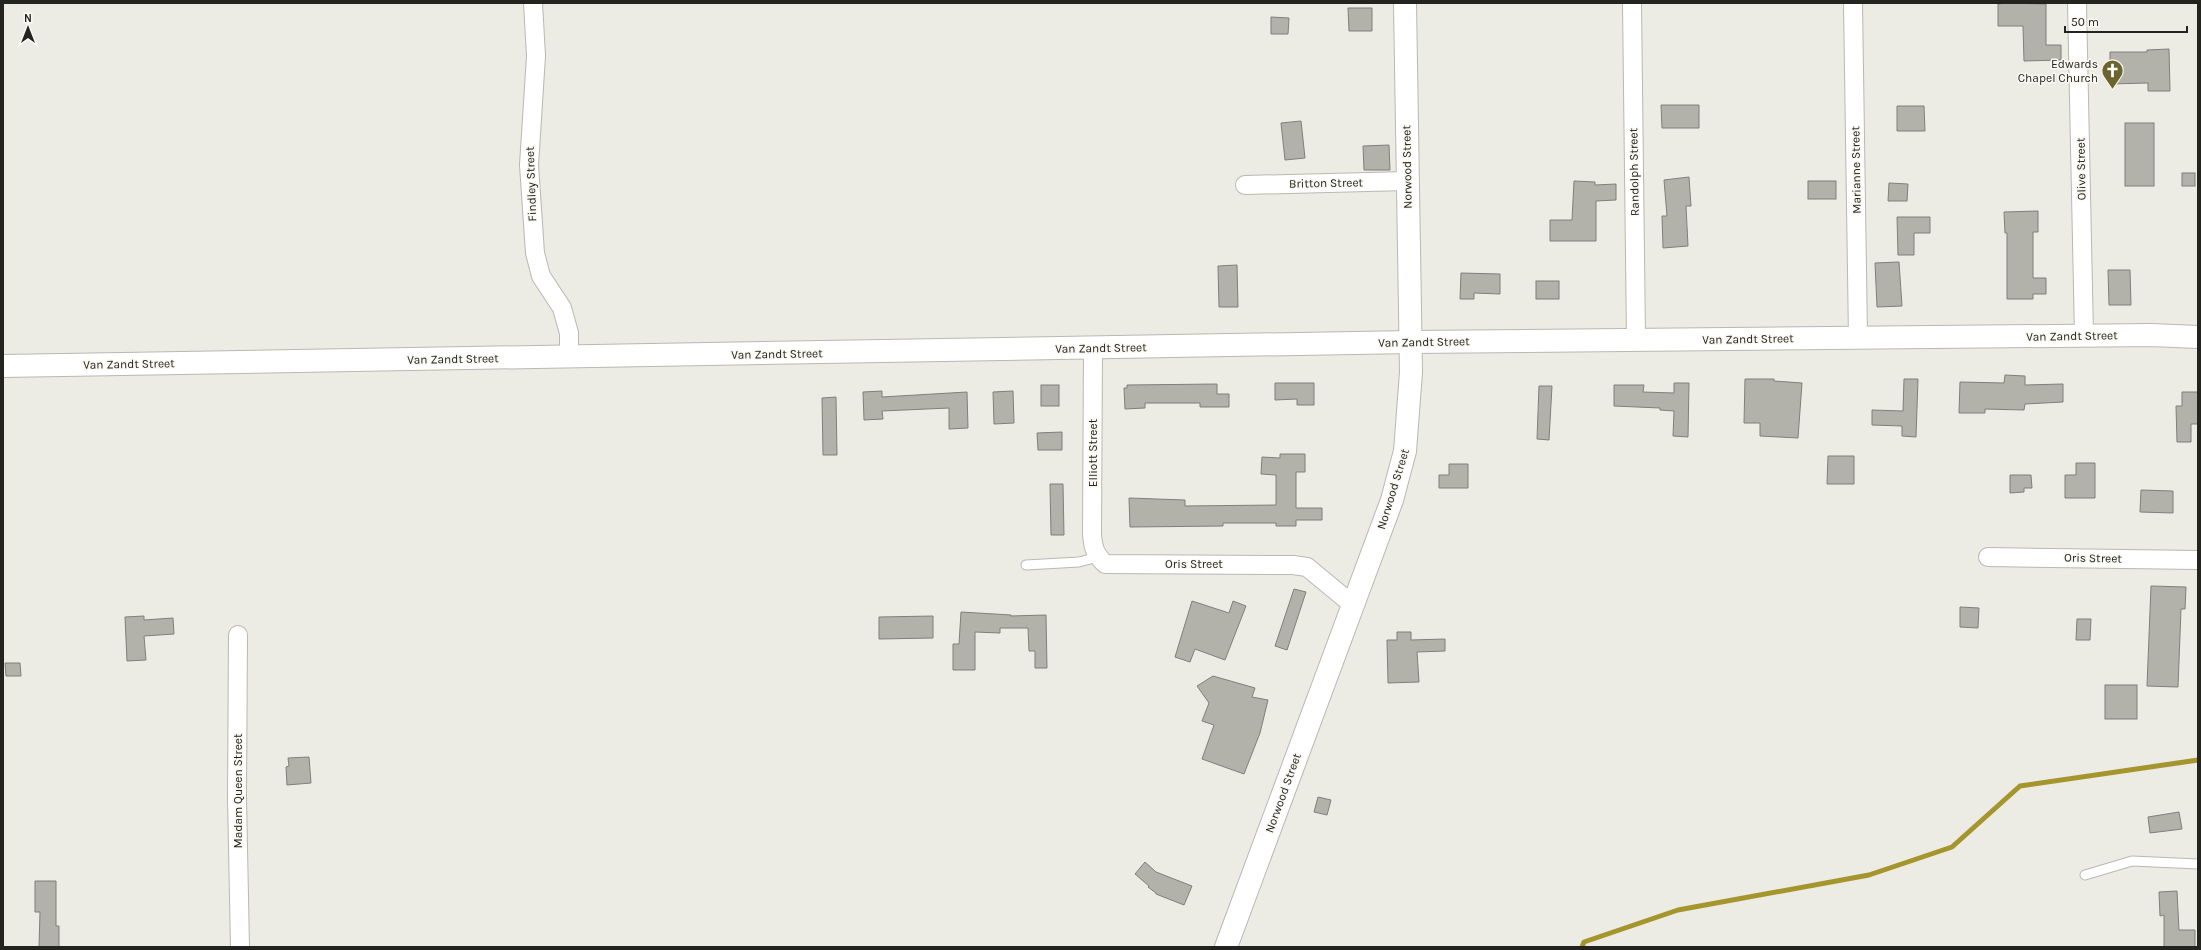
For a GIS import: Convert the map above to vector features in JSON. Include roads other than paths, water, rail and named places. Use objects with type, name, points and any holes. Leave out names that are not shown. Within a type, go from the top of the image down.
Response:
[{"type":"street","name":"Findley Street","points":[[533,3],[536,56],[529,165],[535,253],[541,276],[562,308],[569,333],[569,357]]},
{"type":"street","name":"Norwood Street","points":[[1226,947],[1392,500],[1405,451],[1410,401],[1411,342],[1405,3]]},
{"type":"street","name":"Randolph Street","points":[[1632,3],[1636,340]]},
{"type":"street","name":"Marianne Street","points":[[1853,3],[1858,338]]},
{"type":"street","name":"Olive Street","points":[[2077,3],[2084,336]]},
{"type":"street","name":"Britton Street","points":[[1245,185],[1407,181]]},
{"type":"street","name":"Van Zandt Street","points":[[3,366],[1411,342],[2151,335],[2198,337]]},
{"type":"street","name":"Elliott Street","points":[[1093,348],[1092,534],[1094,550],[1098,556]]},
{"type":"street","name":"Oris Street","points":[[1098,556],[1105,564],[1293,565],[1306,567],[1353,605]]},
{"type":"street","name":"Oris Street","points":[[1988,557],[2198,560]]},
{"type":"street","name":"Madam Queen Street","points":[[238,635],[237,798],[240,947]]},
{"type":"lane","points":[[1026,565],[1079,562],[1098,556]]},
{"type":"lane","points":[[2085,875],[2132,861],[2198,864]]},
{"type":"waterway","points":[[1582,947],[1584,942],[1678,910],[1869,875],[1952,847],[2020,786],[2198,760]]},
{"type":"place","name":"Edwards Chapel Church","points":[[2113,90]]}]
